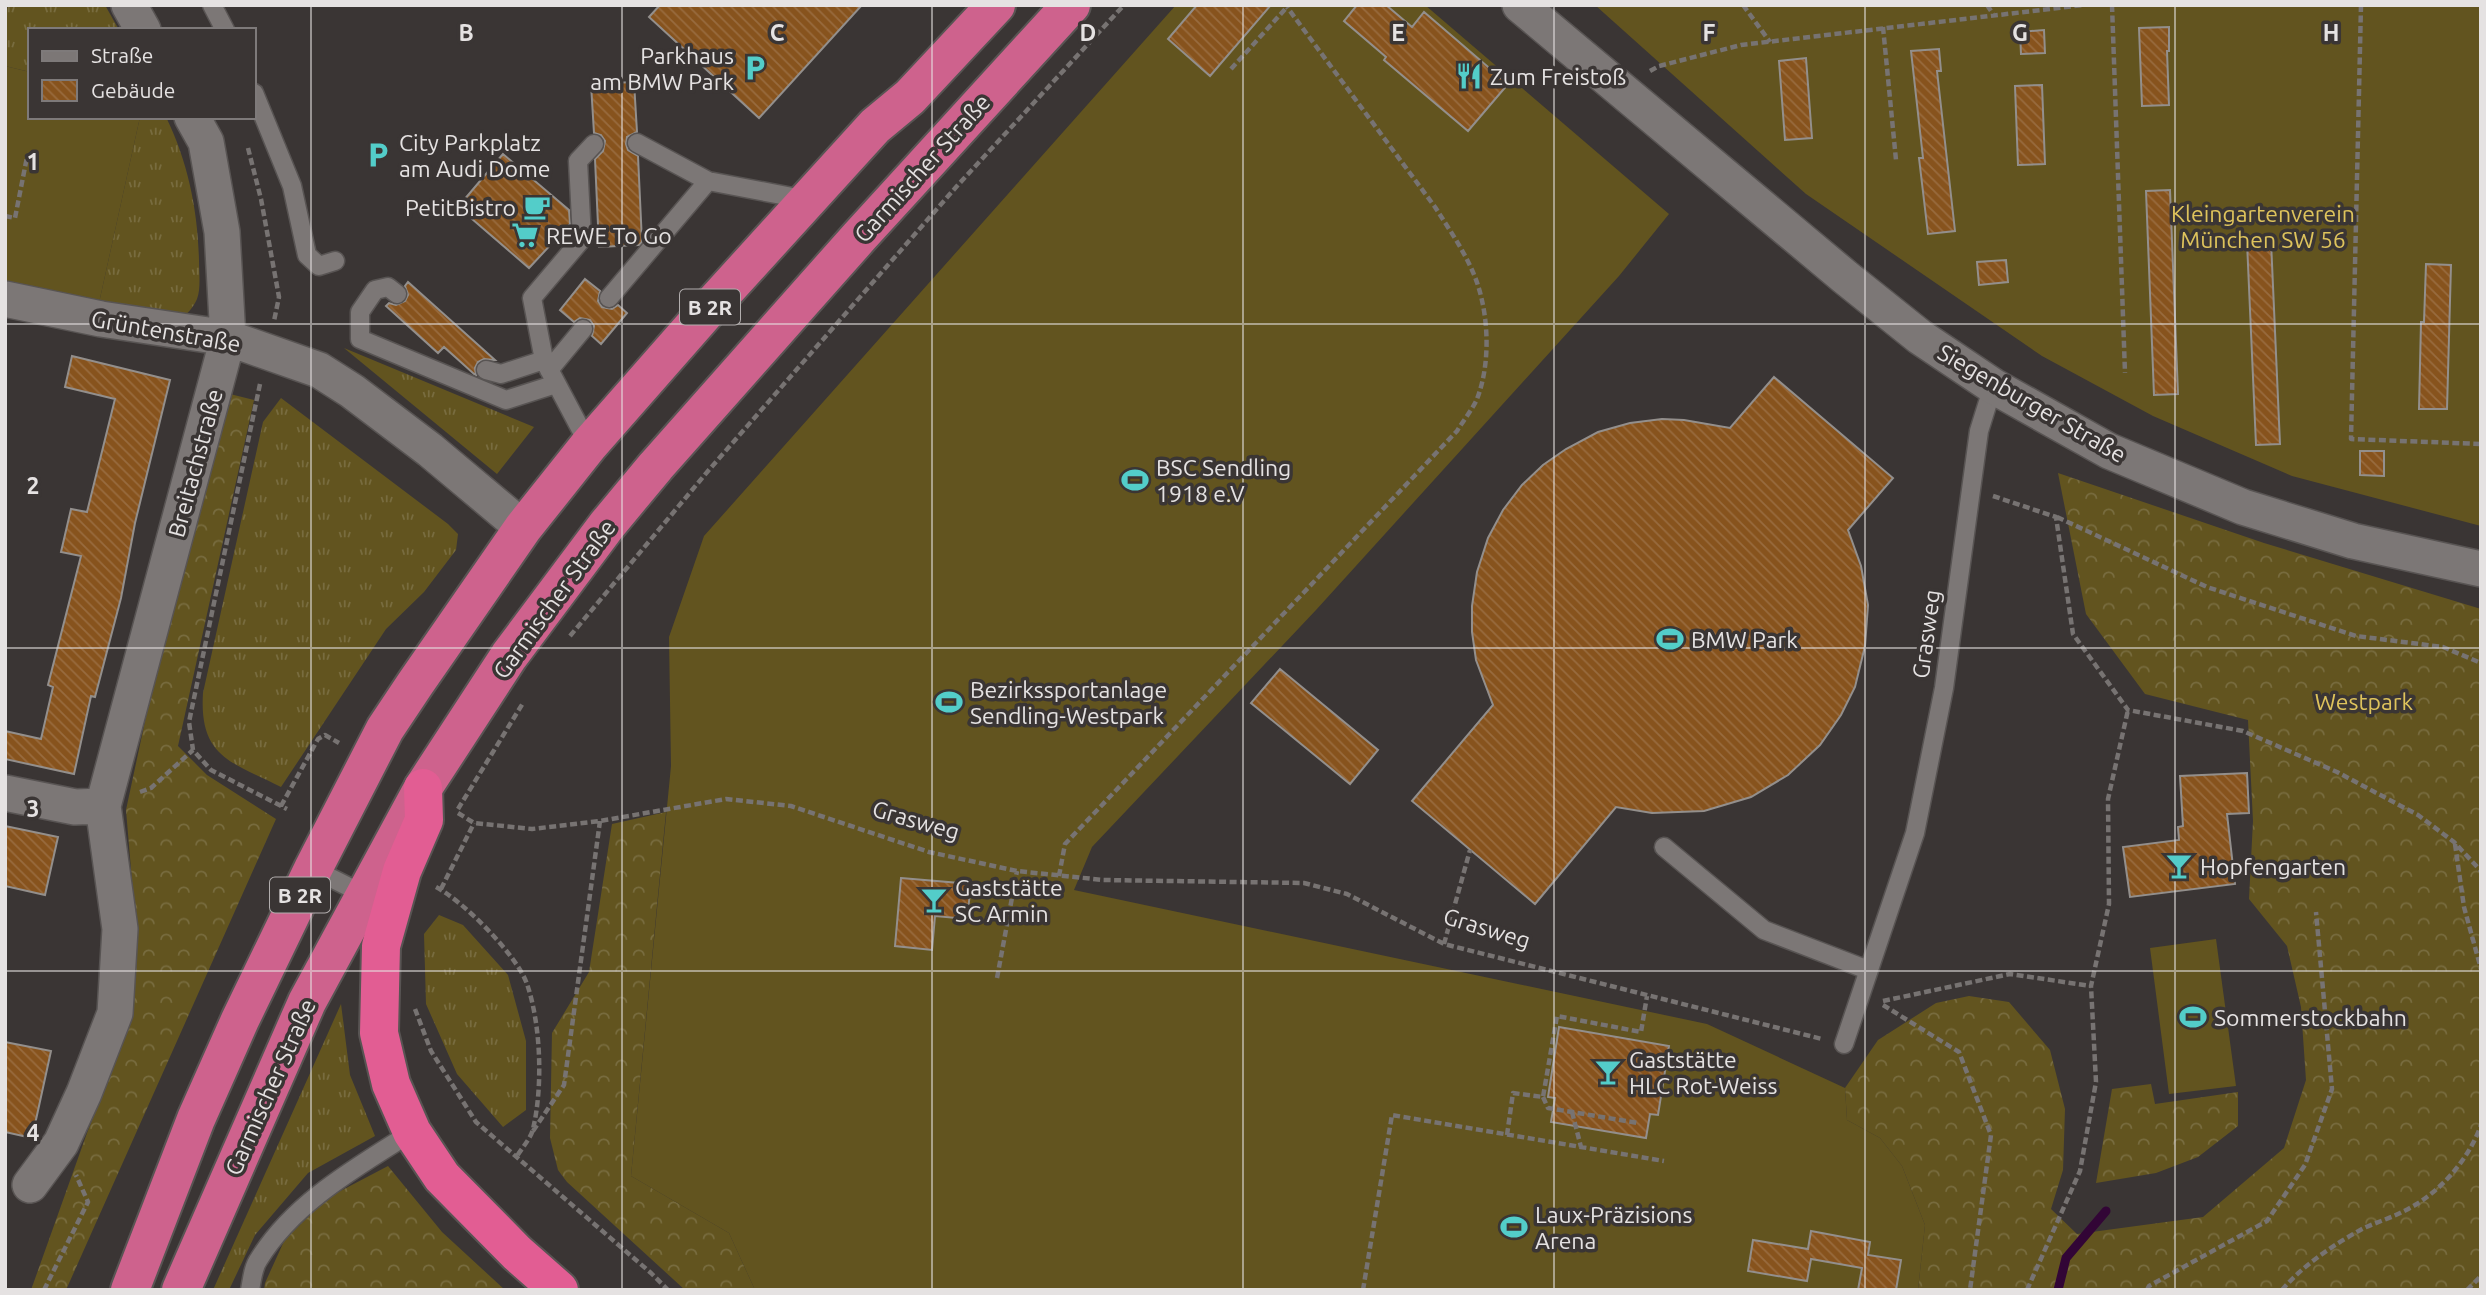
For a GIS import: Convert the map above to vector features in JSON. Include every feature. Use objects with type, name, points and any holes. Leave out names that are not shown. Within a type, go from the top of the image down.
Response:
[{"type":"highway","name":"B 2R","points":[[130,1290],[196,1119],[240,1020],[385,729],[523,528],[589,444],[875,126],[910,97],[996,5]]},
{"type":"highway","name":"Garmischer Straße","points":[[181,1290],[307,1002],[423,788],[509,656],[631,495],[859,237],[1071,5]]},
{"type":"highway","points":[[423,788],[424,820],[402,871],[381,946],[379,1033],[391,1084],[412,1132],[442,1177],[517,1253],[559,1290]]},
{"type":"street","points":[[129,5],[142,28]]},
{"type":"street","name":"Siegenburger Straße","points":[[1520,5],[1701,159],[1877,303],[1920,337],[1993,386],[2109,450],[2244,507],[2353,541],[2481,569]]},
{"type":"street","name":"Breitachstraße","points":[[103,806],[228,338],[222,232],[206,142],[193,119]]},
{"type":"street","name":"Grüntenstraße","points":[[5,299],[101,319],[228,338],[319,370],[352,391],[430,450],[523,528]]},
{"type":"street","points":[[5,793],[75,807],[103,806],[120,929],[115,1013],[61,1143],[30,1185]]},
{"type":"lane","points":[[212,5],[224,28]]},
{"type":"lane","points":[[256,98],[292,186],[307,255],[319,266],[335,261]]},
{"type":"lane","points":[[637,143],[708,181],[808,200]]},
{"type":"lane","points":[[589,444],[550,372],[532,298],[582,239],[578,161],[594,144]]},
{"type":"lane","points":[[609,298],[708,181]]},
{"type":"lane","points":[[397,294],[388,287],[375,290],[360,312],[360,339],[506,400],[550,372],[583,329]]},
{"type":"lane","points":[[485,370],[501,374],[550,372]]},
{"type":"lane","name":"Grasweg","points":[[1844,1044],[1915,833],[1944,688],[1979,432],[1993,386]]},
{"type":"lane","points":[[1664,847],[1764,930],[1868,970]]},
{"type":"lane","points":[[313,869],[365,895]]},
{"type":"lane","points":[[250,1290],[257,1261],[297,1210],[412,1132]]},
{"type":"path","name":"Garmischer Straße","points":[[563,645],[708,471],[957,186],[1124,5]]},
{"type":"path","points":[[1744,5],[1770,41]]},
{"type":"path","points":[[1987,5],[1993,15]]},
{"type":"path","points":[[1626,94],[1643,76],[1659,66],[1741,45],[2084,5]]},
{"type":"path","points":[[2112,5],[2125,373]]},
{"type":"path","points":[[2361,5],[2351,439],[2481,444]]},
{"type":"path","points":[[1059,876],[1065,844],[1457,432],[1477,400],[1486,362],[1485,320],[1476,278],[1457,241],[1288,6],[1231,69]]},
{"type":"path","points":[[1883,27],[1896,160]]},
{"type":"path","points":[[246,139],[261,199],[279,297],[188,722],[193,750],[211,770],[287,809]]},
{"type":"path","points":[[5,216],[15,218],[27,157]]},
{"type":"path","points":[[1970,488],[2056,517],[2207,587],[2356,636],[2443,647],[2481,663]]},
{"type":"path","points":[[2056,517],[2073,634],[2128,710],[2244,731],[2337,772],[2418,816],[2454,842],[2481,871]]},
{"type":"path","name":"Garmischer Straße","points":[[451,824],[528,695]]},
{"type":"path","points":[[2027,1290],[2080,1171],[2096,1082],[2091,986],[2109,904],[2108,799],[2128,710]]},
{"type":"path","points":[[281,806],[318,739],[325,735],[339,743]]},
{"type":"path","points":[[103,806],[151,788],[193,750]]},
{"type":"path","name":"Grasweg","points":[[456,812],[474,824],[532,829],[600,821],[726,799],[791,806],[929,852],[1017,871],[1103,880],[1304,883],[1347,894],[1444,944],[1844,1044]]},
{"type":"path","points":[[517,1156],[564,1085],[600,821]]},
{"type":"path","points":[[474,824],[439,888],[489,930],[508,953],[526,982],[537,1025],[540,1070],[533,1131]]},
{"type":"path","points":[[2454,842],[2464,907],[2481,970]]},
{"type":"path","points":[[1444,944],[1470,849]]},
{"type":"path","points":[[997,978],[1017,871]]},
{"type":"path","points":[[2147,1290],[2149,1286],[2267,1221],[2305,1165],[2332,1089],[2316,912]]},
{"type":"path","points":[[1970,1290],[1991,1135],[1959,1052],[1879,1002],[2010,974],[2091,986]]},
{"type":"path","points":[[1639,1123],[1548,1108],[1543,1097],[1557,1016],[1640,1032],[1647,996]]},
{"type":"path","points":[[412,1002],[430,1051],[477,1122],[668,1290]]},
{"type":"path","points":[[1507,1135],[1513,1093],[1543,1097]]},
{"type":"path","points":[[1572,1112],[1581,1147]]},
{"type":"path","points":[[1363,1290],[1392,1115],[1664,1161]]},
{"type":"path","points":[[2283,1290],[2324,1253],[2364,1228],[2406,1210],[2448,1180],[2474,1143],[2481,1125]]},
{"type":"path","points":[[44,1290],[88,1202],[61,1143]]},
{"type":"path","points":[[2467,1290],[2481,1276]]},
{"type":"green space","points":[[8,5],[105,5],[118,28],[28,28],[28,72],[5,66],[5,18]]},
{"type":"green space","name":"Bezirkssportanlage Sendling-Westpark","points":[[1176,5],[1425,5],[1669,214],[1619,276],[1316,610],[1092,847],[1074,890],[1707,1024],[1845,1088],[1847,1120],[1880,1138],[1902,1166],[1925,1225],[1918,1290],[755,1290],[729,1233],[631,1176],[671,766],[669,637],[704,536]]},
{"type":"green space","name":"Kleingartenverein München SW 56","points":[[1595,5],[2481,5],[2481,526],[2292,476],[2153,416],[2042,356],[1806,194]]},
{"type":"green space","points":[[5,66],[28,72],[28,119],[140,119],[99,303],[5,283]]},
{"type":"green space","points":[[140,119],[167,119],[186,169],[197,224],[198,295],[190,311],[180,320],[99,303]]},
{"type":"green space","points":[[344,348],[534,427],[497,474]]},
{"type":"green space","points":[[222,392],[254,400],[178,746],[207,775],[276,819],[66,1290],[31,1290],[87,1133],[133,1017],[136,928],[126,810],[174,586]]},
{"type":"green space","points":[[281,398],[458,534],[456,550],[424,592],[386,629],[281,787],[247,771],[222,755],[206,731],[203,693],[263,422]]},
{"type":"green space","name":"Westpark","points":[[2058,473],[2264,543],[2481,609],[2481,1290],[1918,1290],[1925,1225],[1902,1166],[1880,1138],[1847,1120],[1845,1088],[1878,1040],[1936,1003],[1969,996],[2009,1002],[2050,1050],[2065,1109],[2063,1170],[2051,1209],[2077,1234],[2203,1217],[2284,1148],[2306,1080],[2301,1007],[2287,946],[2249,899],[2253,821],[2248,720],[2145,694],[2086,614]]},
{"type":"green space","points":[[666,812],[631,1176],[729,1233],[755,1290],[685,1290],[567,1182],[558,1170],[550,1138],[552,1033],[589,972],[612,824]]},
{"type":"green space","points":[[439,915],[463,925],[508,975],[526,1041],[526,1110],[503,1127],[457,1074],[426,1004],[424,934]]},
{"type":"green space","name":"Sommerstockbahn","points":[[2216,939],[2236,1086],[2169,1094],[2150,948]]},
{"type":"green space","points":[[341,1004],[350,1075],[375,1136],[308,1173],[255,1235],[229,1290],[213,1290]]},
{"type":"green space","points":[[2151,1084],[2155,1104],[2238,1092],[2238,1126],[2198,1157],[2156,1173],[2096,1183],[2112,1089]]},
{"type":"green space","points":[[388,1166],[442,1232],[505,1290],[264,1290],[285,1239],[329,1197]]},
{"type":"building","name":"Parkhaus am BMW Park","points":[[660,5],[862,5],[759,118],[649,17]]},
{"type":"building","points":[[1197,5],[1271,5],[1210,76],[1168,39]]},
{"type":"building","points":[[1357,5],[1386,5],[1412,27],[1424,12],[1508,84],[1468,131],[1384,60],[1386,57],[1344,21]]},
{"type":"building","points":[[2169,27],[2169,105],[2142,106],[2139,28]]},
{"type":"building","points":[[2044,30],[2045,53],[2021,54],[2020,32]]},
{"type":"building","points":[[1939,49],[1941,71],[1937,71],[1955,231],[1928,234],[1911,51]]},
{"type":"building","points":[[1806,58],[1812,138],[1785,140],[1779,61]]},
{"type":"building","points":[[634,82],[637,132],[627,137],[626,144],[628,150],[638,156],[642,242],[639,245],[599,247],[595,159],[603,151],[605,141],[601,135],[594,133],[591,84]]},
{"type":"building","points":[[2042,85],[2045,164],[2018,165],[2015,86]]},
{"type":"building","points":[[503,154],[569,210],[570,224],[529,268],[458,207]]},
{"type":"building","points":[[2170,190],[2178,394],[2154,395],[2146,191]]},
{"type":"building","points":[[2271,241],[2280,444],[2256,445],[2247,242]]},
{"type":"building","points":[[2006,260],[2008,282],[1979,285],[1977,262]]},
{"type":"building","points":[[2426,264],[2451,265],[2447,409],[2419,409],[2421,322],[2424,322]]},
{"type":"building","points":[[585,279],[600,291],[598,301],[602,307],[612,309],[618,305],[627,313],[601,344],[592,336],[594,326],[590,320],[580,318],[574,322],[560,310]]},
{"type":"building","points":[[408,282],[495,360],[484,359],[478,362],[476,375],[444,347],[438,353],[386,306],[389,303],[396,305],[405,301],[408,295],[405,286]]},
{"type":"building","points":[[72,356],[170,380],[135,523],[121,598],[95,697],[91,696],[74,774],[5,759],[5,731],[41,739],[53,687],[48,685],[81,556],[61,552],[71,509],[87,512],[115,399],[65,387]]},
{"type":"building","name":"BMW Park","points":[[1774,377],[1893,478],[1848,530],[1861,566],[1868,605],[1865,646],[1855,687],[1841,715],[1820,745],[1788,775],[1751,797],[1704,811],[1652,813],[1616,807],[1535,904],[1412,801],[1493,705],[1476,660],[1472,632],[1472,606],[1477,572],[1488,538],[1503,510],[1522,485],[1543,465],[1566,449],[1598,432],[1630,423],[1662,419],[1684,420],[1730,428]]},
{"type":"building","points":[[2360,451],[2384,451],[2384,476],[2360,475]]},
{"type":"building","points":[[1280,669],[1378,750],[1350,784],[1251,703]]},
{"type":"building","name":"Hopfengarten","points":[[2247,773],[2249,813],[2227,814],[2235,884],[2130,897],[2123,847],[2179,840],[2178,827],[2183,826],[2180,776]]},
{"type":"building","points":[[5,826],[58,837],[45,895],[5,886]]},
{"type":"building","name":"Gaststätte SC Armin","points":[[901,878],[971,884],[967,919],[935,916],[932,950],[895,946]]},
{"type":"building","name":"Gaststätte HLC Rot-Weiss","points":[[1559,1027],[1669,1046],[1658,1115],[1650,1114],[1646,1138],[1551,1122],[1555,1098],[1548,1097]]},
{"type":"building","points":[[5,1042],[51,1051],[32,1138],[5,1132]]},
{"type":"building","points":[[1811,1231],[1870,1242],[1868,1255],[1901,1260],[1896,1290],[1858,1290],[1862,1268],[1811,1259],[1807,1281],[1748,1271],[1753,1240],[1808,1249]]},
{"type":"waterway","points":[[2058,1290],[2066,1258],[2106,1211]]},
{"type":"place","name":"Parkhaus am BMW Park","points":[[755,68]]},
{"type":"place","name":"Zum Freistoß","points":[[1469,76]]},
{"type":"place","name":"City Parkplatz am Audi Dome","points":[[378,155]]},
{"type":"place","name":"PetitBistro","points":[[537,207]]},
{"type":"place","name":"REWE To Go","points":[[525,235]]},
{"type":"place","name":"BSC Sendling 1918 e.V","points":[[1135,480]]},
{"type":"place","name":"BMW Park","points":[[1670,639]]},
{"type":"place","name":"Bezirkssportanlage Sendling-Westpark","points":[[949,702]]},
{"type":"place","name":"Hopfengarten","points":[[2179,866]]},
{"type":"place","name":"Gaststätte SC Armin","points":[[934,900]]},
{"type":"place","name":"Sommerstockbahn","points":[[2193,1017]]},
{"type":"place","name":"Gaststätte HLC Rot-Weiss","points":[[1608,1072]]},
{"type":"place","name":"Laux-Präzisions Arena","points":[[1514,1227]]}]
